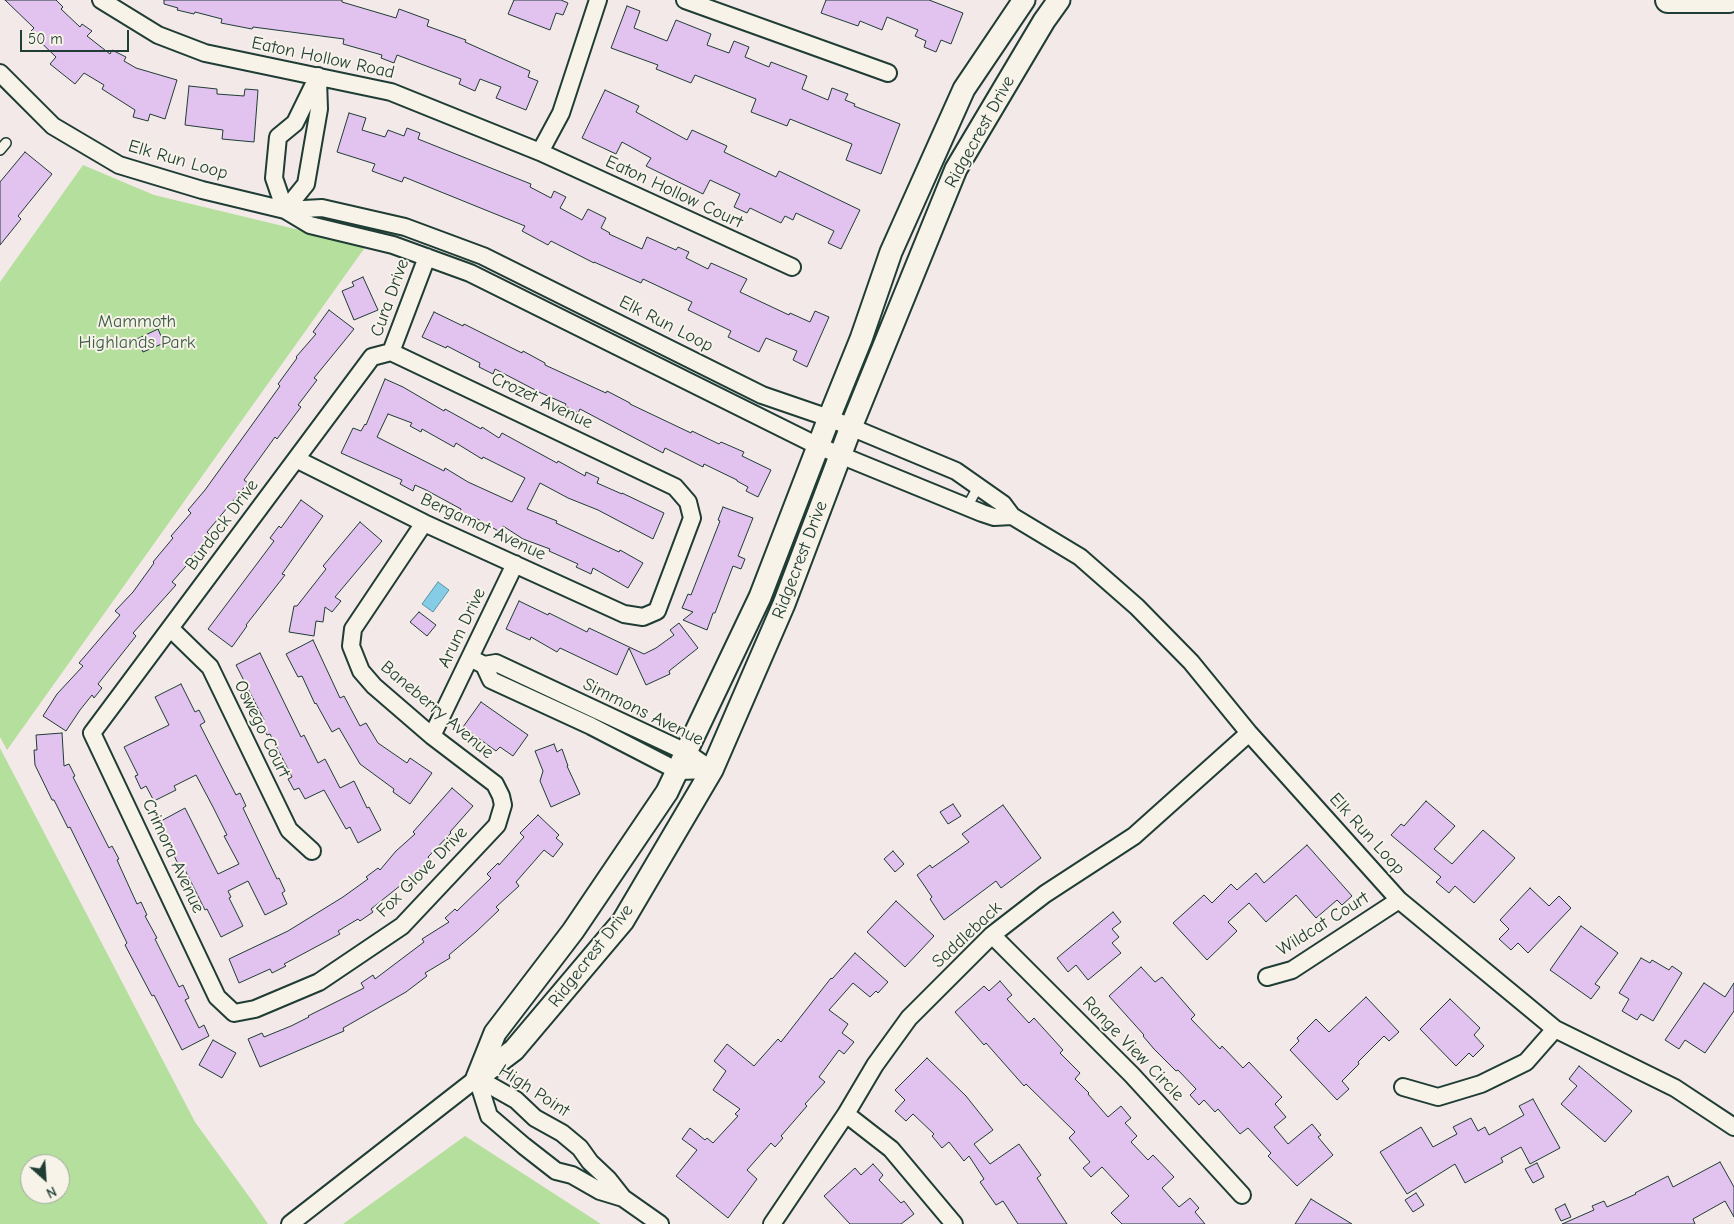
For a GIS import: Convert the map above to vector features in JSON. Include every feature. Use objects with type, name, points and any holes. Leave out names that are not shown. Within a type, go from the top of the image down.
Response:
[{"type":"main road","points":[[1668,0],[1729,0]]},
{"type":"street","name":"Eaton Hollow Road","points":[[101,0],[158,35],[205,53],[391,92],[540,152]]},
{"type":"street","points":[[540,152],[561,113],[598,0]]},
{"type":"street","points":[[685,0],[888,73]]},
{"type":"street","name":"Ridgecrest Drive","points":[[476,1078],[495,1033],[573,931],[667,792],[760,597],[861,339],[891,252],[964,89],[1024,0]]},
{"type":"street","name":"Ridgecrest Drive","points":[[290,1224],[514,1050],[623,921],[712,770],[784,604],[851,427],[956,169],[1044,21],[1060,0]]},
{"type":"street","name":"Elk Run Loop","points":[[0,74],[53,126],[119,165],[202,190],[285,210],[322,208],[405,227],[483,256],[762,395],[829,418],[956,471],[1003,504],[1012,516],[1080,558],[1137,607],[1191,662],[1249,733],[1399,900],[1555,1029],[1675,1088],[1734,1127]]},
{"type":"street","points":[[285,210],[306,184],[305,125],[318,76]]},
{"type":"street","points":[[285,210],[274,178],[278,137],[305,125]]},
{"type":"street","name":"Eaton Hollow Court","points":[[540,152],[792,267]]},
{"type":"street","name":"Elk Run Loop","points":[[285,210],[310,225],[393,245],[479,277],[818,446],[994,517],[1012,516]]},
{"type":"street","name":"Cura Drive","points":[[391,352],[427,257]]},
{"type":"street","name":"Burdock Drive","points":[[92,733],[372,357],[391,352]]},
{"type":"street","name":"Crozet Avenue","points":[[391,352],[675,486],[688,502],[692,518],[657,611]]},
{"type":"street","name":"Bergamot Avenue","points":[[296,460],[424,523],[624,614],[642,616],[657,611]]},
{"type":"street","name":"Baneberry Avenue","points":[[424,523],[353,629],[351,646],[361,671],[374,686],[432,736],[495,784],[501,796]]},
{"type":"street","name":"Arum Drive","points":[[432,736],[477,661],[515,564]]},
{"type":"street","name":"Oswego Court","points":[[170,628],[210,667],[289,830],[312,851]]},
{"type":"street","name":"Simmons Avenue","points":[[477,661],[496,663],[682,761],[712,770]]},
{"type":"street","name":"Crimora Avenue","points":[[92,733],[217,997]]},
{"type":"street","name":"Saddleback","points":[[772,1224],[846,1114],[875,1064],[909,1018],[992,935],[1045,894],[1134,836],[1249,733]]},
{"type":"street","name":"Fox Glove Drive","points":[[217,997],[234,1013],[255,1010],[319,982],[402,926],[497,825],[503,805],[501,796]]},
{"type":"street","name":"Wildcat Court","points":[[1267,977],[1292,970],[1399,900]]},
{"type":"street","name":"Range View Circle","points":[[992,935],[1132,1074],[1242,1196]]},
{"type":"street","points":[[1403,1087],[1438,1097],[1481,1084],[1526,1062],[1555,1029]]},
{"type":"street","name":"High Point","points":[[476,1078],[516,1100],[535,1118],[562,1133],[580,1148],[590,1162],[608,1179],[622,1198]]},
{"type":"street","name":"High Point","points":[[476,1078],[489,1116],[556,1171],[572,1175],[600,1192],[622,1198],[660,1224]]},
{"type":"street","points":[[846,1114],[891,1149],[954,1224]]},
{"type":"street","points":[[572,1175],[578,1172],[586,1161],[585,1155]]},
{"type":"lane","points":[[967,507],[978,487]]},
{"type":"green space","name":"Mammoth Highlands Park","points":[[83,165],[154,195],[366,246],[7,750],[0,737],[0,282]]},
{"type":"green space","points":[[0,748],[195,1122],[268,1224],[0,1224]]},
{"type":"green space","points":[[465,1136],[601,1224],[343,1224]]},
{"type":"water","points":[[438,582],[449,590],[433,612],[422,604]]},
{"type":"building","points":[[5,0],[56,0],[63,7],[61,9],[80,27],[82,24],[92,31],[87,36],[110,54],[112,50],[126,57],[124,61],[136,68],[177,80],[165,119],[150,114],[148,121],[133,117],[135,110],[102,89],[104,85],[84,73],[75,84],[50,64],[56,57],[30,32],[34,28]]},
{"type":"building","points":[[164,0],[342,0],[342,2],[396,18],[399,9],[429,20],[427,26],[466,40],[465,42],[530,71],[528,77],[538,81],[526,110],[496,98],[501,87],[480,79],[475,91],[459,84],[461,79],[397,55],[394,63],[381,58],[382,55],[343,44],[344,39],[253,27],[252,29],[221,23],[222,19],[195,12],[194,14],[177,10],[178,8],[164,4]]},
{"type":"building","points":[[514,0],[561,0],[568,3],[563,15],[556,13],[550,30],[508,14]]},
{"type":"building","points":[[826,0],[929,0],[963,13],[951,44],[941,40],[936,52],[924,47],[926,41],[915,36],[918,30],[887,17],[882,30],[860,21],[858,26],[821,13]]},
{"type":"building","points":[[627,6],[640,11],[634,28],[667,41],[676,20],[711,34],[707,45],[729,53],[734,41],[749,47],[745,57],[769,67],[771,62],[807,76],[802,89],[828,100],[832,88],[848,94],[845,100],[855,104],[854,106],[900,124],[881,174],[846,160],[852,144],[790,119],[787,126],[751,112],[756,99],[695,75],[691,83],[656,69],[658,65],[611,48]]},
{"type":"building","points":[[189,86],[217,89],[217,94],[244,96],[245,89],[258,90],[254,142],[222,139],[223,130],[185,125]]},
{"type":"building","points":[[605,90],[639,106],[636,112],[687,140],[692,130],[727,146],[724,152],[776,177],[779,171],[860,210],[841,249],[828,243],[834,231],[796,213],[793,220],[785,216],[781,223],[750,208],[747,213],[734,207],[740,194],[710,180],[703,194],[646,166],[651,158],[622,142],[616,154],[582,138]]},
{"type":"building","points":[[349,113],[366,118],[362,130],[385,137],[388,130],[404,136],[407,128],[420,133],[418,139],[531,184],[530,187],[551,198],[554,191],[566,197],[560,208],[582,220],[588,209],[606,218],[601,228],[609,234],[642,249],[647,237],[676,250],[678,247],[689,252],[686,258],[708,269],[711,263],[747,279],[740,292],[789,315],[790,313],[810,322],[815,311],[829,317],[807,367],[793,360],[797,351],[766,338],[759,352],[728,337],[731,331],[688,310],[692,302],[643,279],[641,283],[594,263],[551,241],[548,245],[522,231],[525,226],[404,177],[402,182],[372,171],[375,164],[337,152]]},
{"type":"building","points":[[25,152],[52,174],[18,216],[21,219],[0,245],[0,182]]},
{"type":"building","points":[[363,277],[378,310],[354,320],[342,291],[354,286],[352,282]]},
{"type":"building","points":[[329,310],[354,329],[314,378],[317,380],[298,405],[301,407],[277,439],[275,437],[244,480],[248,483],[207,532],[210,535],[172,582],[176,585],[133,633],[136,636],[98,684],[102,688],[94,698],[92,695],[66,731],[43,716],[57,694],[83,666],[79,663],[120,615],[115,611],[133,592],[153,562],[173,538],[171,536],[191,513],[188,510],[205,490],[280,386],[278,384],[296,357],[316,334],[313,332]]},
{"type":"building","points":[[434,312],[463,326],[464,324],[522,353],[523,351],[545,363],[545,365],[606,393],[607,391],[691,433],[692,431],[719,444],[721,442],[744,452],[742,456],[771,470],[758,497],[746,491],[748,487],[737,480],[704,464],[703,467],[665,448],[663,453],[580,409],[578,413],[565,406],[566,404],[495,369],[493,374],[479,367],[480,363],[447,346],[446,348],[422,337]]},
{"type":"building","points":[[158,329],[164,343],[143,352],[137,339]]},
{"type":"building","points":[[385,379],[403,387],[444,411],[445,409],[481,429],[482,427],[499,438],[502,433],[585,476],[586,472],[599,478],[597,483],[664,513],[653,539],[598,510],[568,498],[540,483],[527,509],[557,521],[556,523],[619,552],[620,550],[643,563],[628,588],[593,568],[591,574],[576,567],[578,564],[549,551],[550,549],[523,539],[503,526],[500,532],[474,517],[473,519],[460,512],[461,509],[426,490],[415,485],[413,491],[400,484],[402,480],[341,453],[353,428],[361,431],[366,425]],"holes":[[[388,414],[412,423],[410,426],[421,432],[422,429],[454,447],[456,443],[482,459],[483,457],[525,478],[512,502],[468,482],[445,468],[444,471],[377,437]]]},
{"type":"building","points":[[301,500],[323,516],[282,574],[285,575],[246,625],[232,647],[208,629],[274,541],[270,538],[279,526],[281,528]]},
{"type":"building","points":[[723,507],[753,518],[738,556],[745,559],[741,569],[733,566],[707,630],[683,620],[693,612],[682,608],[688,594],[691,595],[720,521],[718,520]]},
{"type":"building","points":[[360,522],[382,541],[335,597],[341,601],[332,612],[325,607],[323,622],[316,621],[314,636],[289,632],[294,606],[297,606],[326,569],[323,566]]},
{"type":"building","points":[[519,601],[548,615],[549,613],[587,632],[589,628],[644,654],[674,635],[670,630],[679,623],[698,648],[669,671],[670,674],[646,685],[629,648],[617,675],[560,648],[557,652],[531,637],[530,640],[506,629]]},
{"type":"building","points":[[419,612],[436,625],[427,636],[410,622]]},
{"type":"building","points":[[313,640],[340,698],[344,696],[360,726],[366,723],[378,743],[407,763],[410,758],[432,773],[410,804],[393,792],[394,789],[360,764],[339,728],[332,732],[315,704],[302,676],[298,677],[286,654]]},
{"type":"building","points":[[260,653],[301,737],[304,735],[318,763],[325,759],[340,788],[354,781],[367,808],[369,807],[381,830],[358,843],[350,827],[346,829],[324,790],[305,799],[299,788],[294,790],[288,779],[292,777],[270,734],[267,735],[260,722],[264,720],[236,665]]},
{"type":"building","points":[[181,684],[195,712],[199,710],[205,722],[200,725],[236,795],[240,793],[246,806],[243,808],[277,879],[279,878],[285,891],[282,893],[287,904],[265,915],[248,881],[228,891],[231,897],[229,898],[243,926],[221,937],[185,870],[182,872],[163,832],[165,830],[161,821],[185,808],[218,874],[239,864],[224,836],[227,835],[213,807],[196,775],[174,786],[176,790],[154,801],[146,786],[141,789],[135,776],[138,775],[124,747],[169,725],[155,697]]},
{"type":"building","points":[[481,702],[528,735],[513,756],[500,747],[496,751],[463,727]]},
{"type":"building","points":[[62,733],[64,766],[69,764],[75,776],[73,777],[109,848],[112,846],[119,859],[117,860],[137,904],[141,902],[147,915],[145,916],[157,938],[155,939],[179,987],[183,985],[189,998],[185,1000],[199,1028],[204,1025],[209,1036],[182,1050],[154,995],[152,996],[125,945],[127,943],[70,827],[68,828],[54,800],[52,800],[35,765],[36,735]]},
{"type":"building","points":[[554,744],[557,752],[562,749],[567,766],[580,794],[551,807],[540,781],[543,771],[535,751]]},
{"type":"building","points":[[452,788],[473,806],[428,857],[431,861],[371,909],[373,912],[360,921],[358,919],[338,931],[340,934],[284,964],[286,966],[272,973],[270,969],[239,983],[229,959],[288,931],[343,897],[368,879],[366,877],[378,868],[380,870],[396,851],[415,834],[413,832]]},
{"type":"building","points":[[1426,801],[1455,826],[1434,849],[1452,864],[1483,830],[1515,858],[1474,903],[1455,886],[1449,893],[1436,882],[1441,877],[1391,835],[1401,824],[1404,826]]},
{"type":"building","points":[[953,804],[961,816],[948,824],[940,812]]},
{"type":"building","points":[[1003,805],[1041,858],[1001,888],[996,881],[944,920],[930,899],[932,897],[917,875],[930,865],[932,868],[969,842],[962,834]]},
{"type":"building","points":[[538,815],[559,835],[556,838],[563,844],[553,857],[544,850],[516,882],[519,886],[496,907],[499,910],[449,955],[450,958],[425,973],[427,976],[406,992],[343,1028],[344,1031],[260,1067],[248,1039],[262,1033],[264,1037],[291,1026],[364,988],[361,983],[373,975],[375,979],[424,942],[422,939],[449,922],[445,918],[455,909],[457,911],[491,878],[487,874],[498,863],[499,865],[524,837],[520,833]]},
{"type":"building","points":[[1307,845],[1352,896],[1342,905],[1337,900],[1316,918],[1296,895],[1266,922],[1249,903],[1228,922],[1237,931],[1207,960],[1173,923],[1204,895],[1212,903],[1231,884],[1237,890],[1256,873],[1264,883]]},
{"type":"building","points":[[893,851],[904,864],[895,872],[884,859]]},
{"type":"building","points":[[1530,888],[1549,906],[1559,896],[1571,908],[1528,953],[1518,943],[1511,950],[1499,939],[1509,929],[1500,920]]},
{"type":"building","points":[[896,901],[934,936],[905,967],[867,932]]},
{"type":"building","points":[[1113,912],[1121,922],[1112,929],[1119,937],[1112,943],[1121,953],[1088,980],[1076,965],[1068,972],[1057,958]]},
{"type":"building","points":[[1581,926],[1618,953],[1595,984],[1600,987],[1591,999],[1550,970]]},
{"type":"building","points":[[855,953],[888,982],[878,993],[876,991],[870,997],[853,983],[829,1010],[848,1024],[842,1033],[854,1042],[844,1054],[839,1050],[819,1077],[825,1082],[805,1104],[807,1106],[781,1136],[783,1138],[775,1147],[771,1143],[747,1170],[757,1179],[728,1218],[676,1176],[697,1150],[682,1139],[690,1128],[705,1140],[707,1138],[713,1143],[738,1116],[735,1114],[740,1109],[713,1090],[726,1071],[714,1061],[727,1044],[754,1066],[778,1039],[781,1042],[831,978]]},
{"type":"building","points":[[1641,958],[1650,963],[1652,960],[1669,970],[1672,966],[1682,973],[1653,1021],[1641,1014],[1637,1020],[1622,1011],[1629,999],[1619,993]]},
{"type":"building","points":[[1141,967],[1155,982],[1162,977],[1195,1015],[1191,1019],[1220,1049],[1222,1046],[1243,1068],[1249,1062],[1282,1097],[1275,1104],[1286,1117],[1274,1127],[1288,1144],[1312,1124],[1321,1135],[1318,1137],[1333,1155],[1297,1186],[1268,1156],[1271,1153],[1248,1128],[1240,1134],[1218,1109],[1215,1112],[1204,1100],[1199,1105],[1190,1095],[1196,1089],[1154,1049],[1109,996]]},
{"type":"building","points":[[1000,981],[1012,995],[1007,999],[1029,1023],[1034,1018],[1063,1050],[1060,1053],[1080,1073],[1075,1079],[1108,1117],[1121,1106],[1131,1118],[1125,1123],[1137,1136],[1131,1142],[1148,1160],[1153,1155],[1174,1177],[1162,1188],[1179,1207],[1190,1198],[1199,1208],[1195,1212],[1205,1224],[1122,1224],[1111,1213],[1129,1196],[1102,1167],[1091,1177],[1083,1168],[1090,1162],[1069,1138],[1075,1132],[1026,1084],[1024,1086],[986,1043],[984,1045],[955,1012],[984,986],[989,991]]},
{"type":"building","points":[[1704,983],[1725,997],[1734,983],[1734,1011],[1705,1053],[1685,1040],[1679,1049],[1665,1040]]},
{"type":"building","points":[[1366,997],[1399,1032],[1389,1041],[1384,1036],[1358,1062],[1359,1064],[1342,1081],[1349,1089],[1337,1100],[1290,1050],[1299,1041],[1297,1038],[1316,1019],[1329,1032]]},
{"type":"building","points":[[1450,999],[1480,1028],[1474,1035],[1484,1046],[1473,1057],[1469,1053],[1456,1066],[1420,1029]]},
{"type":"building","points":[[213,1040],[236,1053],[222,1078],[199,1065]]},
{"type":"building","points":[[927,1058],[966,1096],[993,1130],[974,1144],[990,1164],[1019,1144],[1041,1175],[1037,1178],[1067,1224],[1018,1224],[1003,1201],[996,1205],[980,1182],[984,1179],[969,1156],[964,1161],[949,1142],[942,1148],[932,1136],[934,1134],[913,1114],[906,1121],[895,1111],[905,1100],[895,1090]]},
{"type":"building","points":[[1579,1066],[1632,1111],[1605,1142],[1561,1104],[1577,1086],[1569,1079]]},
{"type":"building","points":[[1533,1099],[1560,1148],[1530,1164],[1521,1147],[1501,1158],[1503,1162],[1465,1183],[1455,1164],[1407,1194],[1380,1152],[1421,1127],[1433,1147],[1457,1134],[1453,1127],[1471,1118],[1478,1131],[1485,1127],[1489,1135],[1524,1115],[1519,1106]]},
{"type":"building","points":[[1720,1162],[1734,1187],[1734,1217],[1725,1201],[1693,1219],[1695,1224],[1562,1224],[1594,1210],[1592,1206],[1604,1201],[1607,1207],[1636,1194],[1668,1176],[1673,1187]]},
{"type":"building","points":[[1537,1163],[1544,1177],[1533,1183],[1525,1169]]},
{"type":"building","points":[[873,1164],[883,1175],[879,1180],[901,1203],[904,1201],[914,1214],[901,1224],[850,1224],[824,1196],[855,1168],[861,1175]]},
{"type":"building","points":[[1416,1193],[1424,1205],[1413,1212],[1405,1200]]},
{"type":"building","points":[[1311,1199],[1324,1207],[1352,1224],[1295,1224]]},
{"type":"building","points":[[1565,1204],[1571,1217],[1561,1221],[1555,1209]]}]
